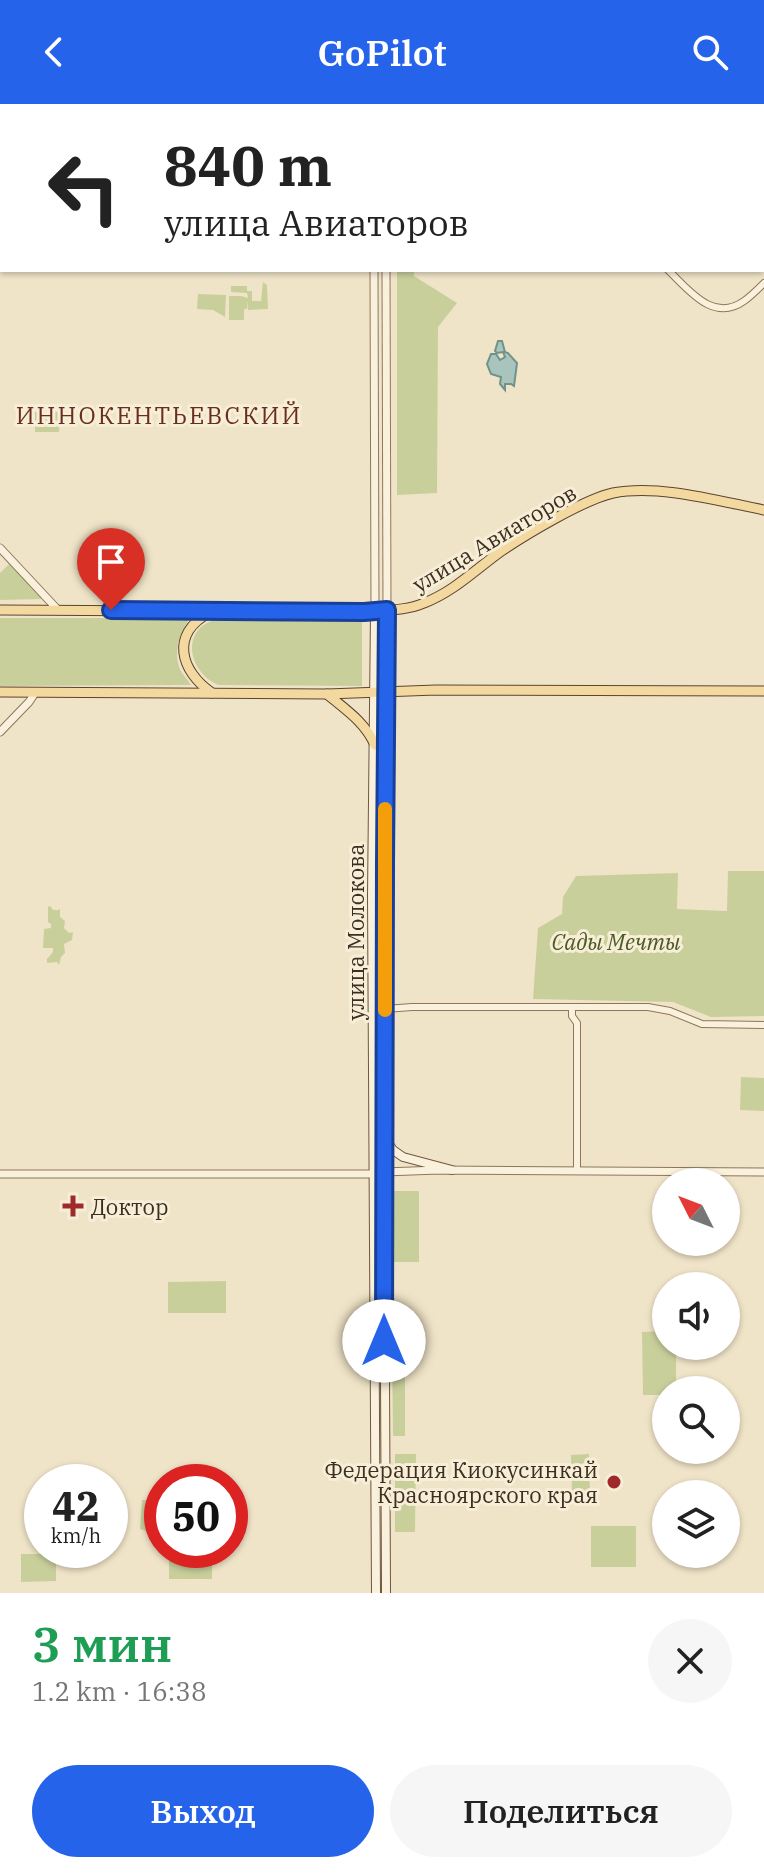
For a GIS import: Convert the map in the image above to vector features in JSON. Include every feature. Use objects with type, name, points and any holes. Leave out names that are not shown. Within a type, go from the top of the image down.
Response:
[{"type":"main road","name":"улица Авиаторов","points":[[0,610],[387,610],[421,605],[441,595],[502,551],[564,515],[610,494],[640,489],[764,510]]},
{"type":"main road","name":"улица Молокова","points":[[386,1593],[384,1136],[387,610]]},
{"type":"main road","name":"улица Молокова","points":[[375,611],[372,1174],[376,1593]]},
{"type":"main road","points":[[212,612],[203,616],[186,635],[184,649],[185,662],[193,677],[212,693]]},
{"type":"main road","points":[[0,692],[327,694],[436,690],[764,691]]},
{"type":"main road","points":[[327,694],[361,723],[375,745]]},
{"type":"main road","points":[[384,1136],[393,1150],[403,1157],[452,1170]]},
{"type":"street","name":"улица Молокова","points":[[374,272],[375,611]]},
{"type":"street","name":"улица Молокова","points":[[386,272],[387,610]]},
{"type":"street","points":[[670,272],[703,303],[723,309],[743,301],[764,283]]},
{"type":"street","points":[[0,548],[58,610]]},
{"type":"street","points":[[0,732],[35,693]]},
{"type":"street","points":[[572,1007],[572,1016],[577,1023],[577,1171]]},
{"type":"street","points":[[385,1009],[648,1007],[670,1011],[702,1024],[764,1025]]},
{"type":"street","points":[[0,1174],[372,1174],[452,1170],[764,1172]]},
{"type":"green space","points":[[397,272],[414,272],[414,276],[457,303],[438,327],[437,493],[397,495]]},
{"type":"green space","points":[[263,282],[267,285],[268,309],[248,310],[247,300],[244,320],[229,320],[229,296],[248,298],[247,293],[231,292],[231,286],[247,286],[247,291],[252,291],[252,301],[261,301]]},
{"type":"green space","points":[[198,294],[226,295],[225,317],[213,310],[197,309]]},
{"type":"green space","points":[[35,412],[60,412],[59,432],[35,432]]},
{"type":"green space","points":[[9,564],[44,599],[0,600],[0,573]]},
{"type":"green space","points":[[0,618],[190,618],[181,636],[177,656],[180,669],[191,685],[0,686]]},
{"type":"green space","points":[[217,618],[362,618],[362,686],[219,685],[204,675],[192,652],[192,644],[200,628]]},
{"type":"green space","name":"Сады Мечты","points":[[728,871],[764,871],[764,1016],[711,1017],[673,1002],[533,999],[538,928],[562,914],[563,897],[576,876],[678,873],[677,909],[727,911]]},
{"type":"green space","points":[[50,906],[53,910],[60,908],[64,928],[69,933],[73,932],[72,940],[64,944],[65,953],[59,965],[57,962],[47,963],[53,948],[43,948],[44,929],[51,928],[48,922]]},
{"type":"green space","points":[[741,1077],[764,1078],[764,1111],[740,1110]]},
{"type":"green space","points":[[393,1191],[419,1191],[419,1262],[393,1262]]},
{"type":"green space","points":[[226,1281],[226,1313],[168,1313],[168,1282]]},
{"type":"green space","points":[[642,1332],[652,1332],[652,1360],[676,1360],[676,1376],[652,1376],[652,1395],[643,1395]]},
{"type":"green space","points":[[405,1349],[405,1436],[393,1436],[392,1350]]},
{"type":"green space","points":[[395,1454],[416,1454],[415,1532],[395,1532]]},
{"type":"green space","points":[[589,1454],[590,1495],[572,1495],[571,1455]]},
{"type":"green space","points":[[142,1500],[144,1500],[144,1530],[140,1529]]},
{"type":"green space","points":[[591,1526],[636,1526],[636,1567],[591,1567]]},
{"type":"green space","points":[[21,1554],[24,1554],[24,1568],[56,1568],[56,1581],[21,1582]]},
{"type":"green space","points":[[169,1568],[212,1568],[212,1579],[169,1579]]},
{"type":"water","points":[[498,341],[502,341],[505,352],[517,363],[514,386],[505,384],[505,390],[500,384],[501,377],[491,374],[487,364],[491,354],[496,354],[500,360],[505,357],[503,352],[495,351]]},
{"type":"slow traffic","points":[[385,809],[385,1010]]},
{"type":"place","name":"Доктор","points":[[73,1206]]},
{"type":"place","name":"Федерация Киокусинкай Красноярского края","points":[[614,1482]]},
{"type":"district","name":"ИННОКЕНТЬЕВСКИЙ","points":[[159,415]]},
{"type":"route","points":[[111,610],[387,610],[384,1341]]}]
